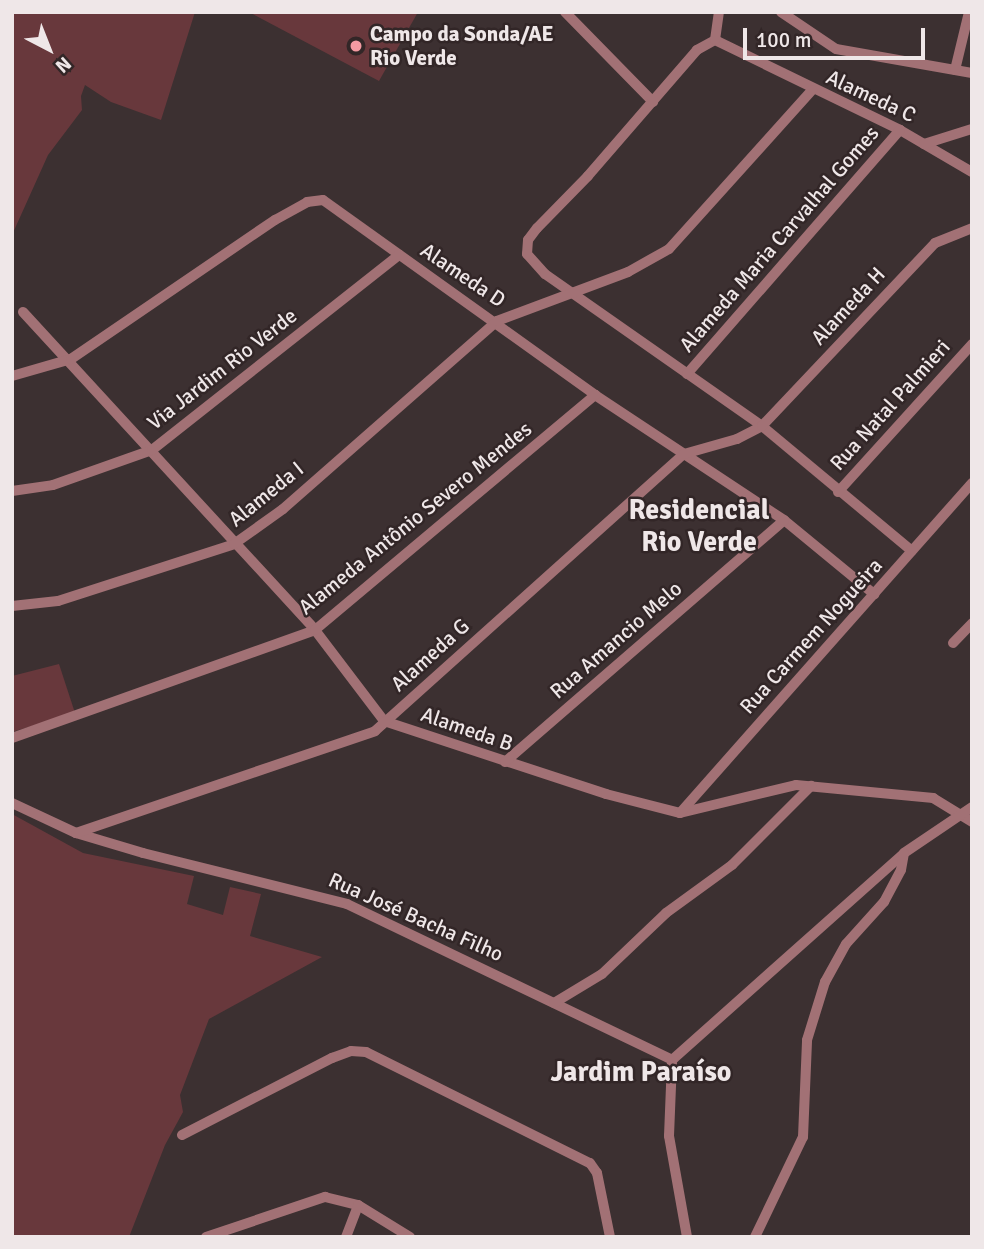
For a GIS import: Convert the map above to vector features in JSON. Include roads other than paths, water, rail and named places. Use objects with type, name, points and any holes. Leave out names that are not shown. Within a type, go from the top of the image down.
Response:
[{"type":"street","points":[[565,12],[653,102]]},
{"type":"street","points":[[719,12],[715,40],[697,50],[653,102],[532,233],[527,254],[545,274],[762,426],[912,551]]},
{"type":"street","points":[[781,12],[836,49],[972,73]]},
{"type":"street","points":[[955,70],[969,12]]},
{"type":"street","name":"Alameda C","points":[[715,40],[812,90],[901,130],[972,173]]},
{"type":"street","name":"Alameda I","points":[[12,607],[58,601],[234,544],[283,509],[497,321],[628,272],[669,249],[812,90]]},
{"type":"street","points":[[924,144],[972,129]]},
{"type":"street","name":"Alameda Maria Carvalhal Gomes","points":[[687,374],[901,130]]},
{"type":"street","name":"Alameda D","points":[[12,376],[71,359],[307,202],[320,200],[331,204],[399,255],[497,321],[595,395],[785,520],[874,594]]},
{"type":"street","name":"Alameda H","points":[[762,426],[935,243],[972,228]]},
{"type":"street","name":"Via Jardim Rio Verde","points":[[12,491],[53,485],[152,450],[399,255]]},
{"type":"street","points":[[23,312],[71,359],[234,544],[315,630],[384,721]]},
{"type":"street","name":"Rua Natal Palmieri","points":[[838,492],[972,344]]},
{"type":"street","name":"Alameda Antônio Severo Mendes","points":[[12,738],[315,630],[595,395]]},
{"type":"street","name":"Alameda G","points":[[76,833],[366,735],[684,454],[737,439],[762,426]]},
{"type":"street","name":"Rua Carmem Nogueira","points":[[680,813],[972,483]]},
{"type":"street","name":"Rua Amancio Melo","points":[[505,762],[785,520]]},
{"type":"street","points":[[953,643],[972,623]]},
{"type":"street","name":"Alameda B","points":[[384,721],[505,762],[680,813]]},
{"type":"street","points":[[680,813],[790,785],[933,798],[960,812],[972,822]]},
{"type":"street","points":[[554,1003],[602,974],[666,913],[732,865],[811,786]]},
{"type":"street","name":"Rua José Bacha Filho","points":[[12,803],[76,833],[338,900],[672,1060]]},
{"type":"street","points":[[687,1237],[669,1136],[672,1060],[904,853],[960,812],[972,807]]},
{"type":"street","points":[[755,1237],[803,1137],[807,1040],[825,982],[846,944],[884,902],[901,870],[904,853]]},
{"type":"street","points":[[182,1135],[332,1058],[351,1051],[366,1052],[590,1163],[597,1173],[610,1237]]},
{"type":"street","points":[[206,1237],[310,1198],[325,1197],[358,1205],[410,1237]]},
{"type":"street","points":[[346,1237],[358,1205]]},
{"type":"place","name":"Campo da Sonda/AE Rio Verde","points":[[356,46]]},
{"type":"district","name":"Residencial Rio Verde","points":[[699,526]]},
{"type":"district","name":"Jardim Paraíso","points":[[641,1072]]}]
